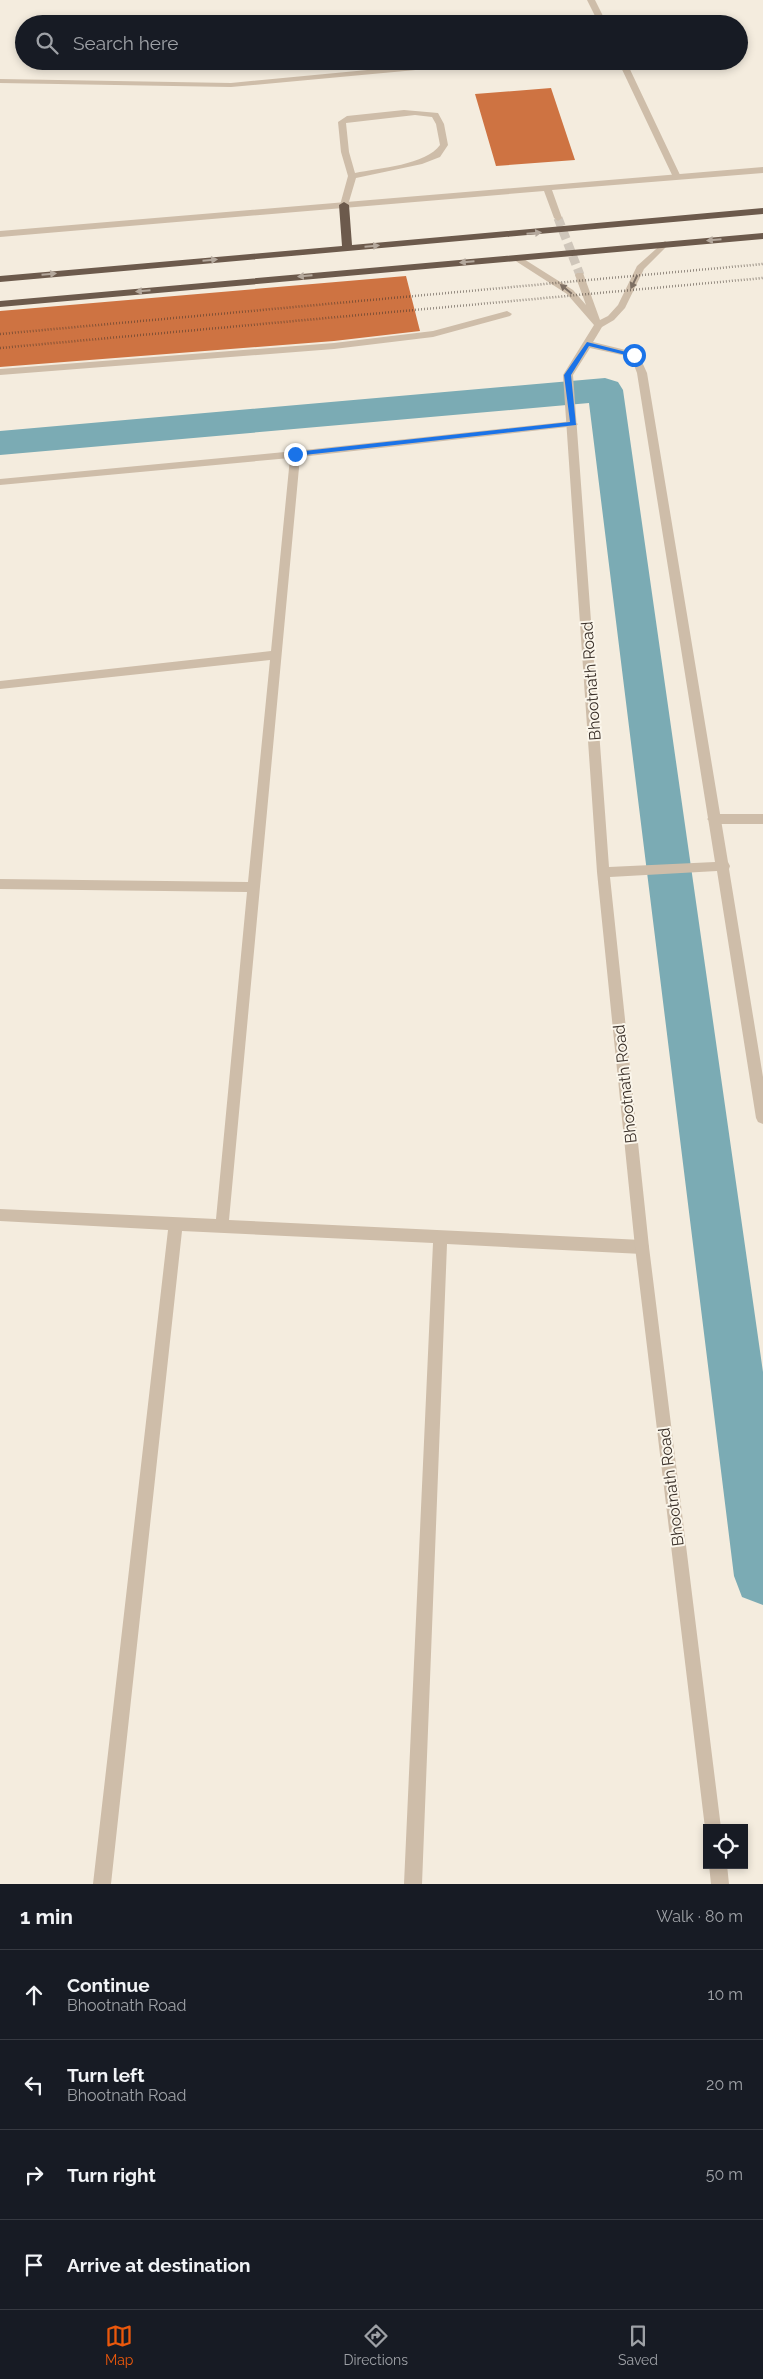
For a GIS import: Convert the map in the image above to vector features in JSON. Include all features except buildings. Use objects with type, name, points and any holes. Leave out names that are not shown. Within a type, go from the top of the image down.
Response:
[{"type":"highway","points":[[344,205],[347,248]]},
{"type":"highway","points":[[0,279],[763,212]]},
{"type":"highway","points":[[0,304],[763,236]]},
{"type":"street","points":[[592,0],[599,15]]},
{"type":"street","points":[[0,81],[231,85],[394,70]]},
{"type":"street","points":[[626,70],[677,177]]},
{"type":"street","points":[[344,205],[352,176],[345,152],[342,122],[347,119],[426,112],[435,116],[440,124],[444,145],[437,155],[419,162],[352,176]]},
{"type":"street","points":[[0,234],[763,170]]},
{"type":"street","points":[[546,188],[558,218]]},
{"type":"street","name":"Bhootnath Road","points":[[664,244],[640,268],[622,306],[611,318],[599,325],[568,375],[573,420],[603,872],[642,1248],[713,1824]]},
{"type":"street","points":[[516,258],[570,292],[599,325]]},
{"type":"street","points":[[580,275],[599,325]]},
{"type":"street","points":[[0,372],[334,346],[433,334],[506,314]]},
{"type":"street","points":[[587,344],[634,355],[642,373],[713,819],[724,866],[763,1118]]},
{"type":"street","points":[[0,482],[295,454],[573,420]]},
{"type":"street","points":[[222,1225],[295,454]]},
{"type":"street","points":[[0,685],[276,655]]},
{"type":"street","points":[[713,819],[763,819]]},
{"type":"street","points":[[603,872],[724,866]]},
{"type":"street","points":[[0,884],[254,887]]},
{"type":"street","points":[[0,1215],[642,1248]]},
{"type":"street","points":[[102,1884],[176,1224]]},
{"type":"street","points":[[413,1884],[440,1237]]},
{"type":"street","points":[[718,1869],[720,1884]]},
{"type":"waterway","points":[[0,443],[605,390],[763,1576]]},
{"type":"tunnel","points":[[558,218],[580,275]]},
{"type":"railway","points":[[0,334],[763,264]]},
{"type":"railway","points":[[0,348],[763,278]]},
{"type":"route","points":[[295,454],[573,424],[568,375],[587,344],[634,355]]}]
